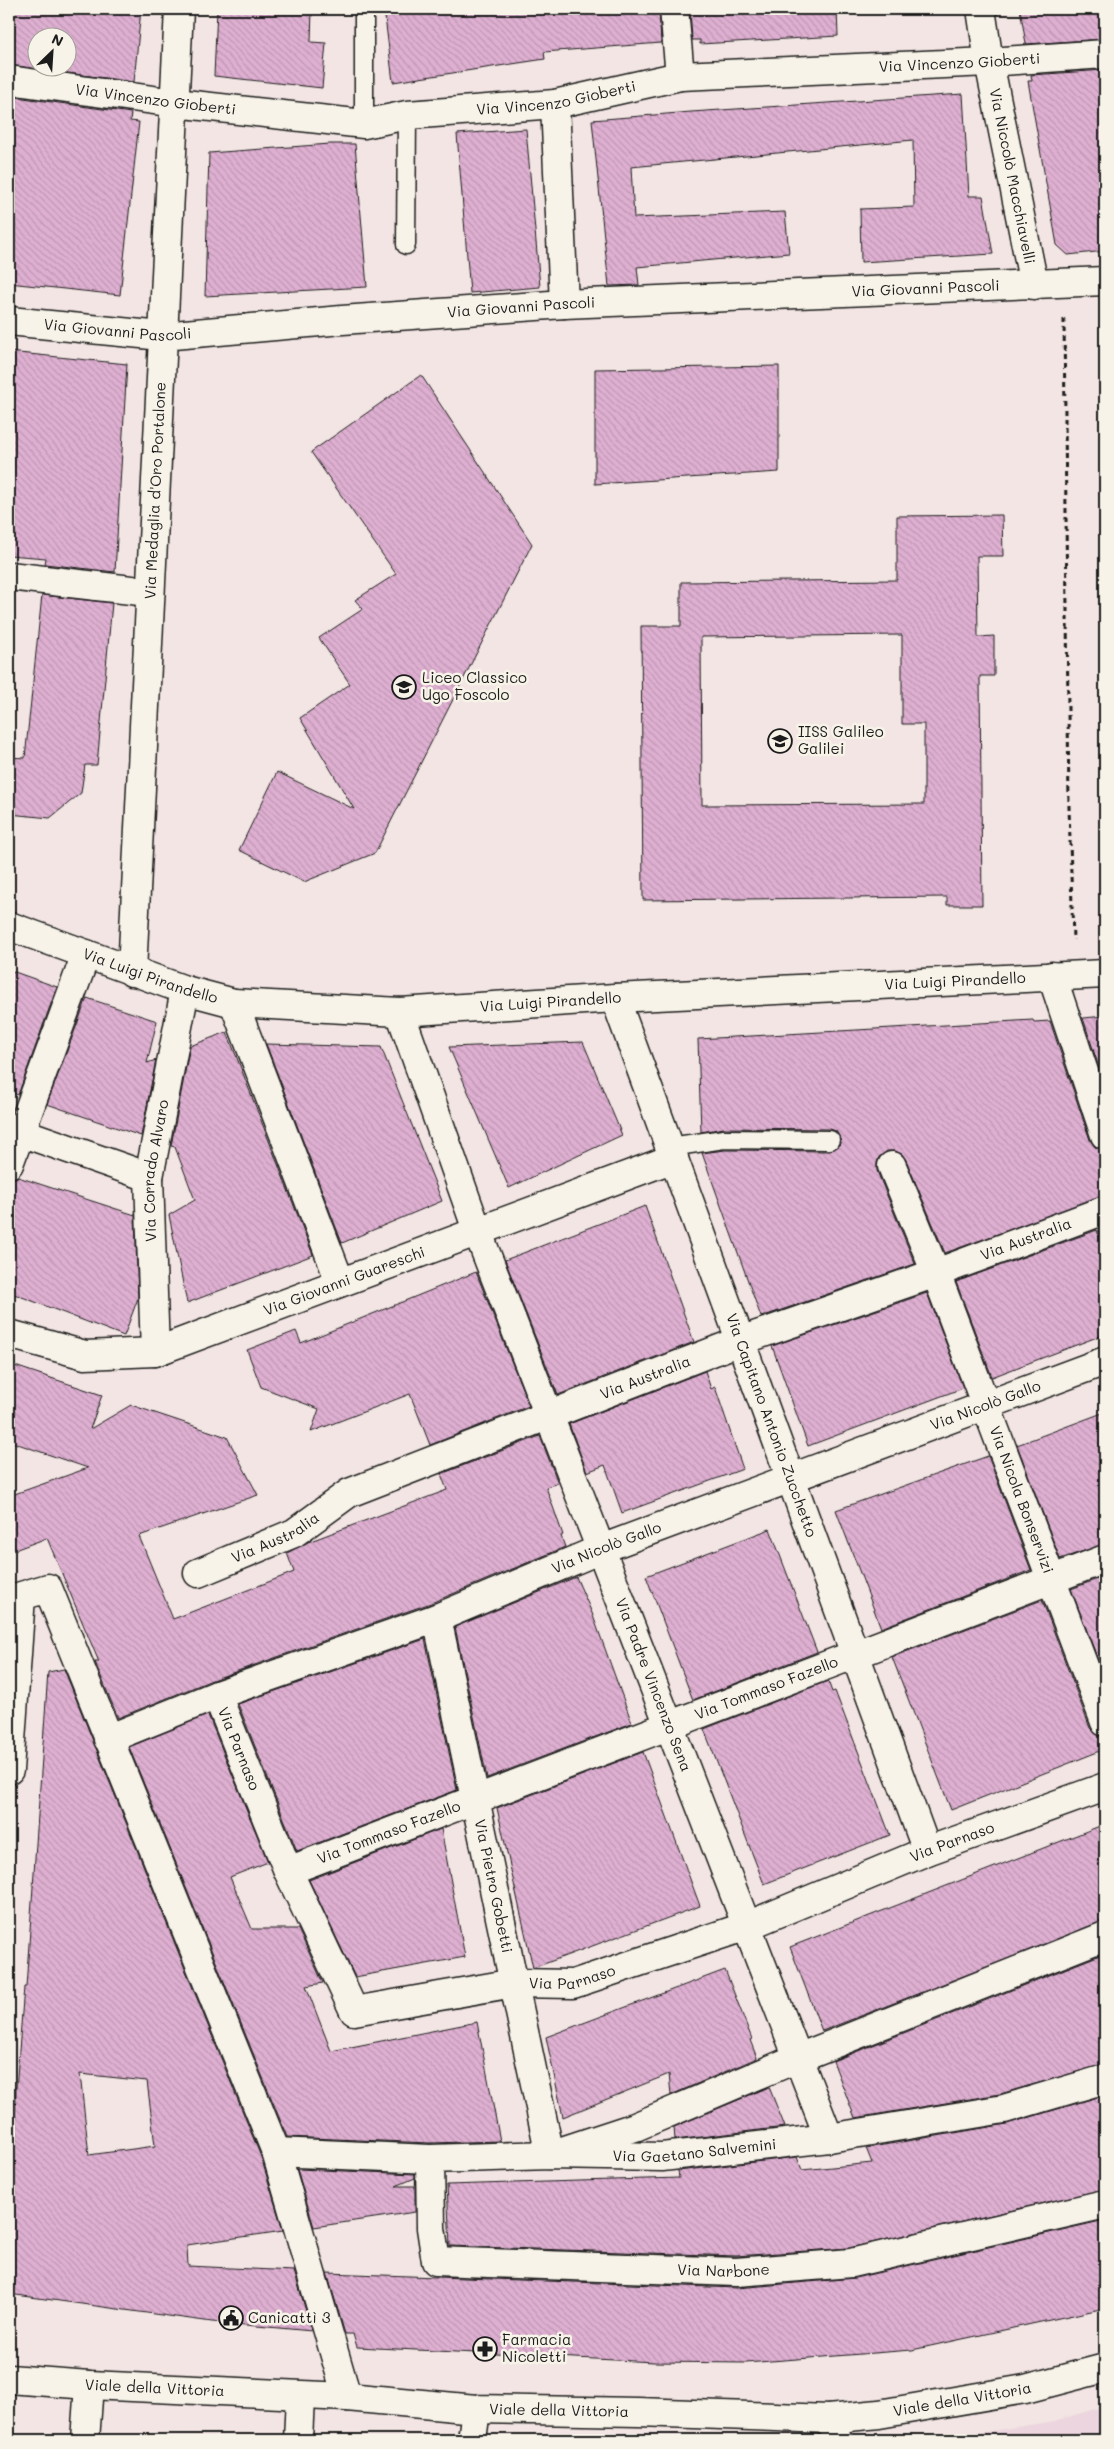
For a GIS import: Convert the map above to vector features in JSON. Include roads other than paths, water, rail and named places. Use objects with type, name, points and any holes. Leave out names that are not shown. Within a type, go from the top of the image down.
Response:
[{"type":"street","name":"Via Medaglia d'Oro Portalone","points":[[132,972],[149,592],[179,9]]},
{"type":"street","points":[[674,9],[680,76]]},
{"type":"street","name":"Via Niccolò Macchiavelli","points":[[981,9],[989,62],[1034,285]]},
{"type":"street","name":"Via Vincenzo Gioberti","points":[[9,80],[175,103],[364,124],[407,115],[555,104],[680,76],[989,62],[1105,54]]},
{"type":"street","points":[[555,104],[564,304]]},
{"type":"street","name":"Via Giovanni Pascoli","points":[[9,322],[162,336],[342,320],[564,304],[1105,281]]},
{"type":"street","points":[[9,576],[149,592]]},
{"type":"street","name":"Via Luigi Pirandello","points":[[9,926],[184,990],[234,1003],[400,1012],[615,998],[1105,974]]},
{"type":"street","points":[[9,1164],[15,1130],[86,954]]},
{"type":"street","points":[[1063,976],[1105,1135]]},
{"type":"street","name":"Via Corrado Alvaro","points":[[155,1352],[149,1177],[184,990]]},
{"type":"street","name":"Via Capitano Antonio Zucchetto","points":[[615,998],[927,1851]]},
{"type":"street","points":[[234,1003],[340,1282]]},
{"type":"street","name":"Via Padre Vincenzo Sena","points":[[400,1012],[477,1230],[829,2138]]},
{"type":"street","points":[[15,1130],[149,1177]]},
{"type":"street","name":"Via Giovanni Guareschi","points":[[9,1334],[85,1355],[155,1352],[477,1230],[672,1152]]},
{"type":"street","name":"Via Nicola Bonservizi","points":[[892,1166],[936,1273],[1105,1722]]},
{"type":"street","name":"Via Australia","points":[[198,1573],[294,1533],[350,1493],[740,1341],[936,1273],[1105,1210]]},
{"type":"street","name":"Via Nicolò Gallo","points":[[108,1738],[217,1695],[437,1618],[601,1549],[985,1404],[1105,1361]]},
{"type":"street","name":"Via Tommaso Fazello","points":[[288,1870],[1105,1559]]},
{"type":"street","points":[[9,1770],[21,1596],[48,1588],[276,2152],[347,2398]]},
{"type":"street","name":"Via Pietro Gobetti","points":[[437,1618],[550,2155]]},
{"type":"street","name":"Via Parnaso","points":[[217,1695],[288,1870],[354,2011],[514,1983],[573,1984],[747,1926],[927,1851],[1105,1787]]},
{"type":"street","points":[[550,2155],[635,2127],[798,2058],[1105,1936]]},
{"type":"street","name":"Via Gaetano Salvemini","points":[[276,2152],[430,2159],[550,2155],[662,2158],[829,2138],[1004,2109],[1105,2079]]},
{"type":"street","name":"Via Narbone","points":[[430,2159],[431,2228],[436,2261],[736,2272],[851,2263],[1105,2204]]},
{"type":"street","name":"Viale della Vittoria","points":[[9,2379],[89,2386],[347,2398],[476,2409],[638,2412],[833,2430],[879,2414],[1025,2389],[1105,2368]]},
{"type":"street","points":[[85,2440],[89,2386]]},
{"type":"street","points":[[298,2440],[300,2397]]},
{"type":"street","points":[[472,2440],[476,2409]]},
{"type":"lane","points":[[364,9],[364,124]]},
{"type":"lane","points":[[406,245],[407,115]]},
{"type":"lane","points":[[672,1152],[724,1139],[830,1140]]},
{"type":"place","name":"Liceo Classico Ugo Foscolo","points":[[404,687]]},
{"type":"place","name":"IISS Galileo Galilei","points":[[780,741]]},
{"type":"place","name":"Canicattì 3","points":[[231,2318]]},
{"type":"place","name":"Farmacia Nicoletti","points":[[485,2349]]}]
